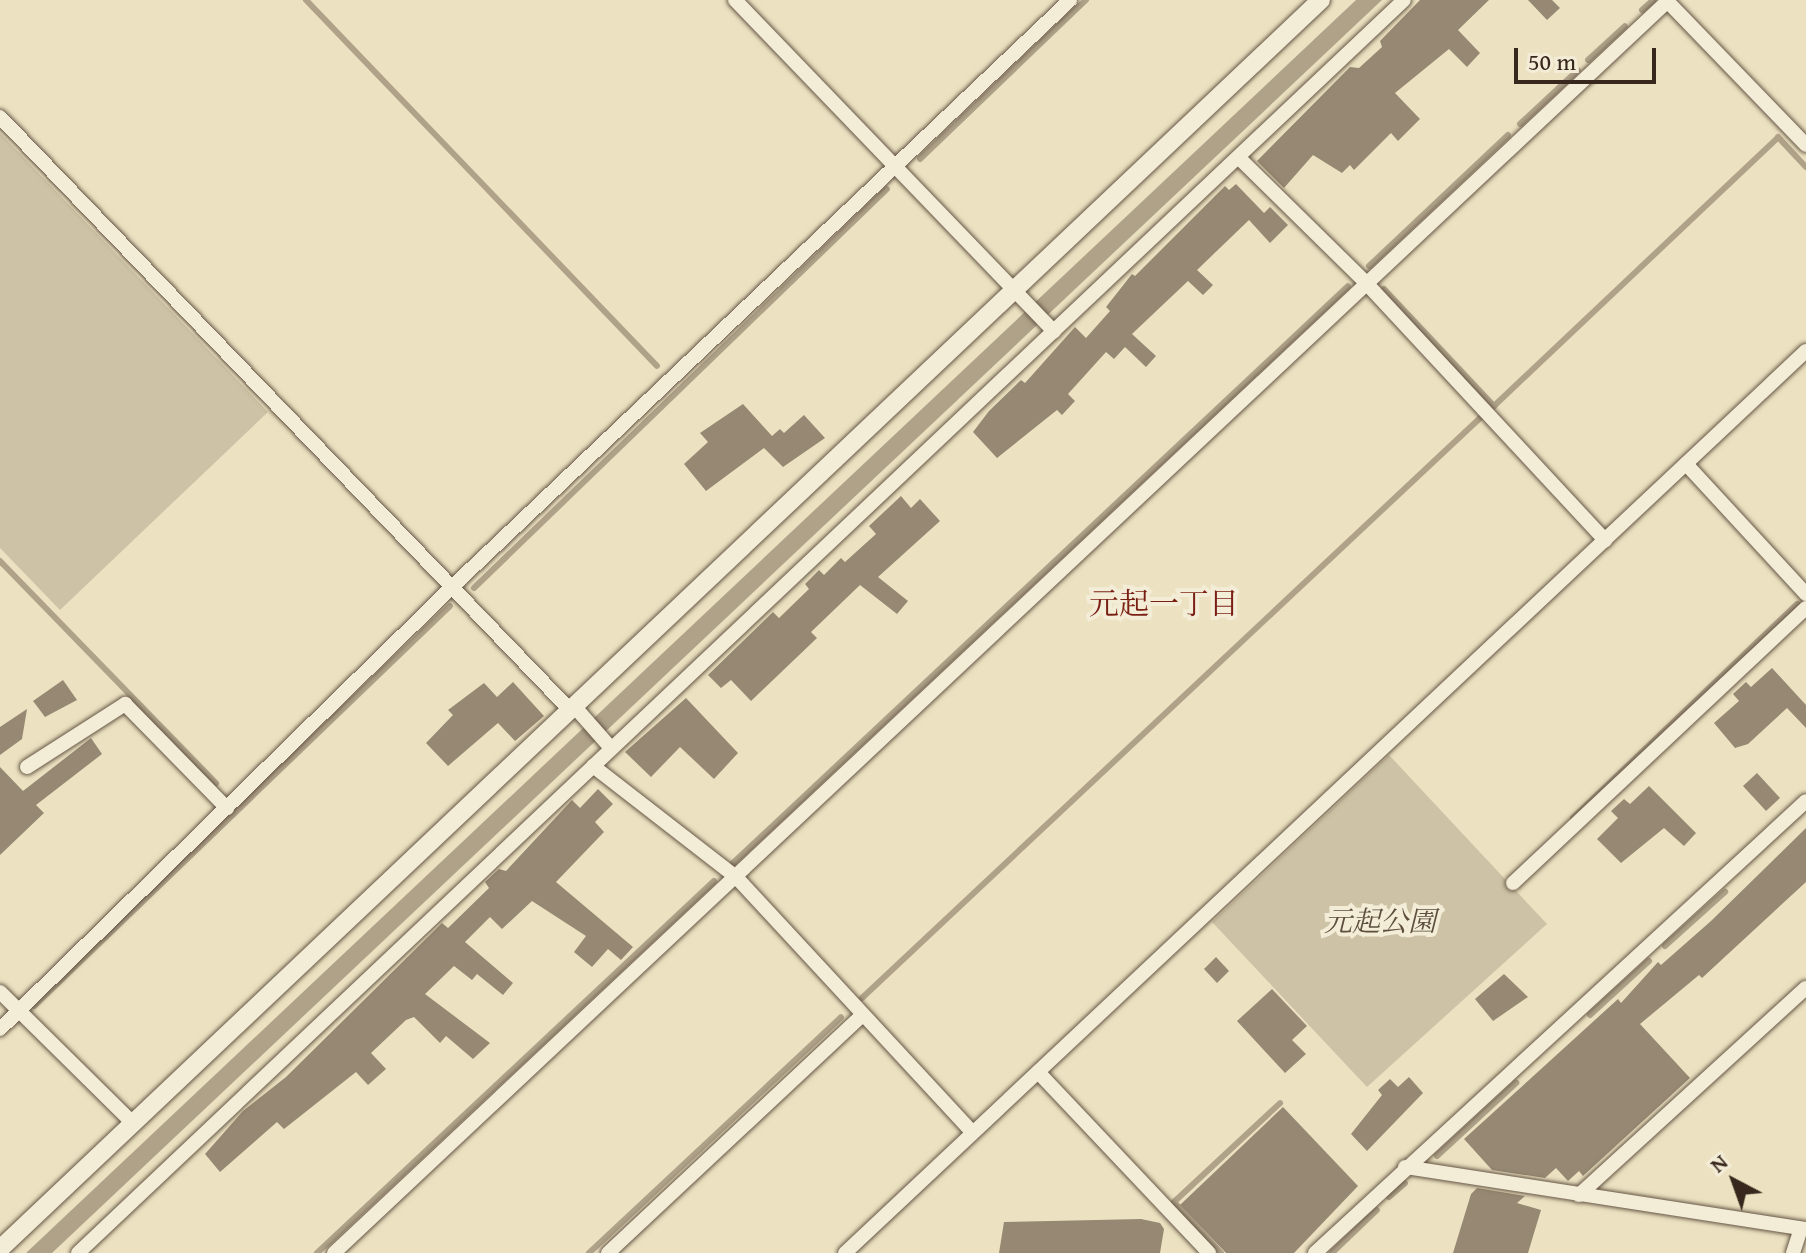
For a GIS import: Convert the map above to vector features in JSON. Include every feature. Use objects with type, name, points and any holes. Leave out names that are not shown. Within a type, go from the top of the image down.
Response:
[{"type":"street","points":[[735,0],[1051,329]]},
{"type":"street","points":[[0,1029],[453,586],[1070,0]]},
{"type":"street","points":[[0,1249],[1019,293],[1321,0]]},
{"type":"street","points":[[78,1253],[593,766],[608,745],[1051,329],[1239,158],[1404,0]]},
{"type":"street","points":[[334,1253],[1668,1],[1806,145]]},
{"type":"street","points":[[0,117],[608,745]]},
{"type":"street","points":[[1239,158],[1367,284],[1605,540]]},
{"type":"street","points":[[845,1253],[1806,351]]},
{"type":"street","points":[[1686,464],[1806,594]]},
{"type":"street","points":[[1513,883],[1806,608]]},
{"type":"street","points":[[27,767],[125,704],[227,808]]},
{"type":"street","points":[[593,766],[736,877],[972,1132]]},
{"type":"street","points":[[1315,1253],[1806,801]]},
{"type":"street","points":[[1579,1195],[1806,988]]},
{"type":"street","points":[[0,992],[134,1124]]},
{"type":"street","points":[[608,1253],[863,1014]]},
{"type":"street","points":[[1038,1072],[1209,1253]]},
{"type":"street","points":[[1405,1167],[1803,1229],[1793,1253]]},
{"type":"green space","points":[[0,133],[268,412],[60,610],[0,548]]},
{"type":"green space","name":"元起公園","points":[[1389,755],[1547,924],[1367,1087],[1212,922]]},
{"type":"shaded area","points":[[1356,0],[1382,0],[52,1253],[26,1253]]},
{"type":"building","points":[[1420,0],[1489,0],[1458,30],[1480,53],[1467,67],[1449,49],[1395,93],[1420,119],[1398,141],[1391,133],[1354,170],[1350,165],[1342,173],[1313,155],[1284,188],[1257,161],[1350,67],[1359,68],[1382,47],[1380,41]]},
{"type":"building","points":[[1528,0],[1552,0],[1560,8],[1547,20]]},
{"type":"building","points":[[1236,184],[1264,213],[1270,207],[1288,225],[1270,243],[1249,220],[1197,270],[1213,285],[1203,295],[1188,281],[1132,334],[1156,356],[1146,367],[1125,347],[1114,359],[1106,352],[1068,394],[1075,401],[1062,415],[1057,410],[997,458],[973,432],[989,411],[1021,380],[1025,383],[1075,327],[1086,338],[1110,311],[1106,307],[1132,274],[1135,276],[1225,186],[1229,190]]},
{"type":"building","points":[[743,404],[772,436],[780,429],[784,433],[804,415],[825,438],[783,467],[764,448],[706,491],[684,464],[708,442],[700,433]]},
{"type":"building","points":[[901,496],[911,508],[920,499],[940,521],[878,577],[908,601],[897,614],[860,585],[811,632],[817,638],[751,701],[731,680],[721,688],[708,675],[773,612],[779,618],[809,589],[805,584],[819,570],[824,575],[841,558],[845,562],[876,534],[869,526]]},
{"type":"building","points":[[1772,668],[1806,705],[1806,728],[1787,708],[1748,744],[1735,748],[1714,723],[1739,701],[1733,694],[1746,682],[1751,687]]},
{"type":"building","points":[[63,680],[77,700],[45,717],[33,701]]},
{"type":"building","points":[[513,682],[544,716],[515,741],[498,723],[448,766],[426,743],[453,715],[448,710],[484,683],[497,697]]},
{"type":"building","points":[[686,698],[738,753],[714,779],[680,747],[651,777],[625,752]]},
{"type":"building","points":[[27,709],[22,739],[0,755],[0,727]]},
{"type":"building","points":[[91,738],[102,754],[36,805],[44,813],[0,855],[0,767],[23,791]]},
{"type":"building","points":[[1757,773],[1780,798],[1766,811],[1743,786]]},
{"type":"building","points":[[1649,786],[1696,833],[1684,846],[1664,828],[1621,863],[1597,839],[1618,818],[1611,811],[1624,799],[1630,804]]},
{"type":"building","points":[[598,789],[613,804],[595,822],[604,832],[556,882],[633,947],[621,960],[608,949],[592,967],[574,952],[586,936],[532,901],[502,929],[490,917],[465,942],[513,983],[503,995],[477,974],[472,980],[454,966],[425,994],[490,1043],[473,1059],[446,1036],[440,1043],[414,1017],[406,1020],[371,1053],[386,1069],[368,1085],[356,1072],[284,1129],[277,1122],[220,1172],[205,1154],[243,1111],[286,1077],[442,923],[448,928],[489,888],[485,882],[499,869],[506,871],[572,800],[580,808]]},
{"type":"building","points":[[1806,828],[1806,882],[1702,978],[1699,975],[1640,1024],[1690,1078],[1583,1176],[1579,1171],[1568,1181],[1556,1168],[1545,1178],[1492,1170],[1464,1139],[1618,999],[1621,1003],[1658,962],[1661,965],[1711,921]]},
{"type":"building","points":[[1216,957],[1229,971],[1217,983],[1204,969]]},
{"type":"building","points":[[1504,974],[1528,997],[1493,1021],[1475,999]]},
{"type":"building","points":[[1272,989],[1307,1026],[1292,1040],[1306,1054],[1285,1073],[1237,1021]]},
{"type":"building","points":[[1409,1077],[1423,1093],[1367,1151],[1351,1134],[1382,1095],[1378,1090],[1390,1079],[1398,1087]]},
{"type":"building","points":[[1283,1107],[1358,1186],[1294,1253],[1226,1253],[1180,1205]]},
{"type":"building","points":[[1477,1188],[1525,1196],[1517,1203],[1541,1210],[1528,1253],[1453,1253],[1471,1194]]},
{"type":"building","points":[[1141,1219],[1160,1223],[1164,1229],[1160,1253],[999,1253],[1004,1222]]},
{"type":"waterway","points":[[306,0],[657,366]]},
{"type":"waterway","points":[[920,159],[1086,0]]},
{"type":"waterway","points":[[1642,10],[1653,0]]},
{"type":"waterway","points":[[1588,60],[1625,26]]},
{"type":"waterway","points":[[1520,124],[1578,70]]},
{"type":"waterway","points":[[1369,266],[1508,135]]},
{"type":"waterway","points":[[1384,289],[1494,406],[1778,137],[1806,167]]},
{"type":"waterway","points":[[474,588],[887,189]]},
{"type":"waterway","points":[[733,863],[1348,286]]},
{"type":"waterway","points":[[862,998],[1480,418]]},
{"type":"waterway","points":[[0,561],[216,783]]},
{"type":"waterway","points":[[1573,818],[1797,604]]},
{"type":"waterway","points":[[34,1006],[450,606]]},
{"type":"waterway","points":[[317,1253],[714,881]]},
{"type":"waterway","points":[[1665,946],[1725,892]]},
{"type":"waterway","points":[[1590,1015],[1649,961]]},
{"type":"waterway","points":[[589,1253],[841,1017]]},
{"type":"waterway","points":[[1437,1156],[1516,1083]]},
{"type":"waterway","points":[[1221,1253],[1174,1202],[1280,1103]]},
{"type":"waterway","points":[[1389,1197],[1405,1183]]},
{"type":"waterway","points":[[1332,1253],[1377,1210]]},
{"type":"district","name":"元起一丁目","points":[[1164,603]]}]
